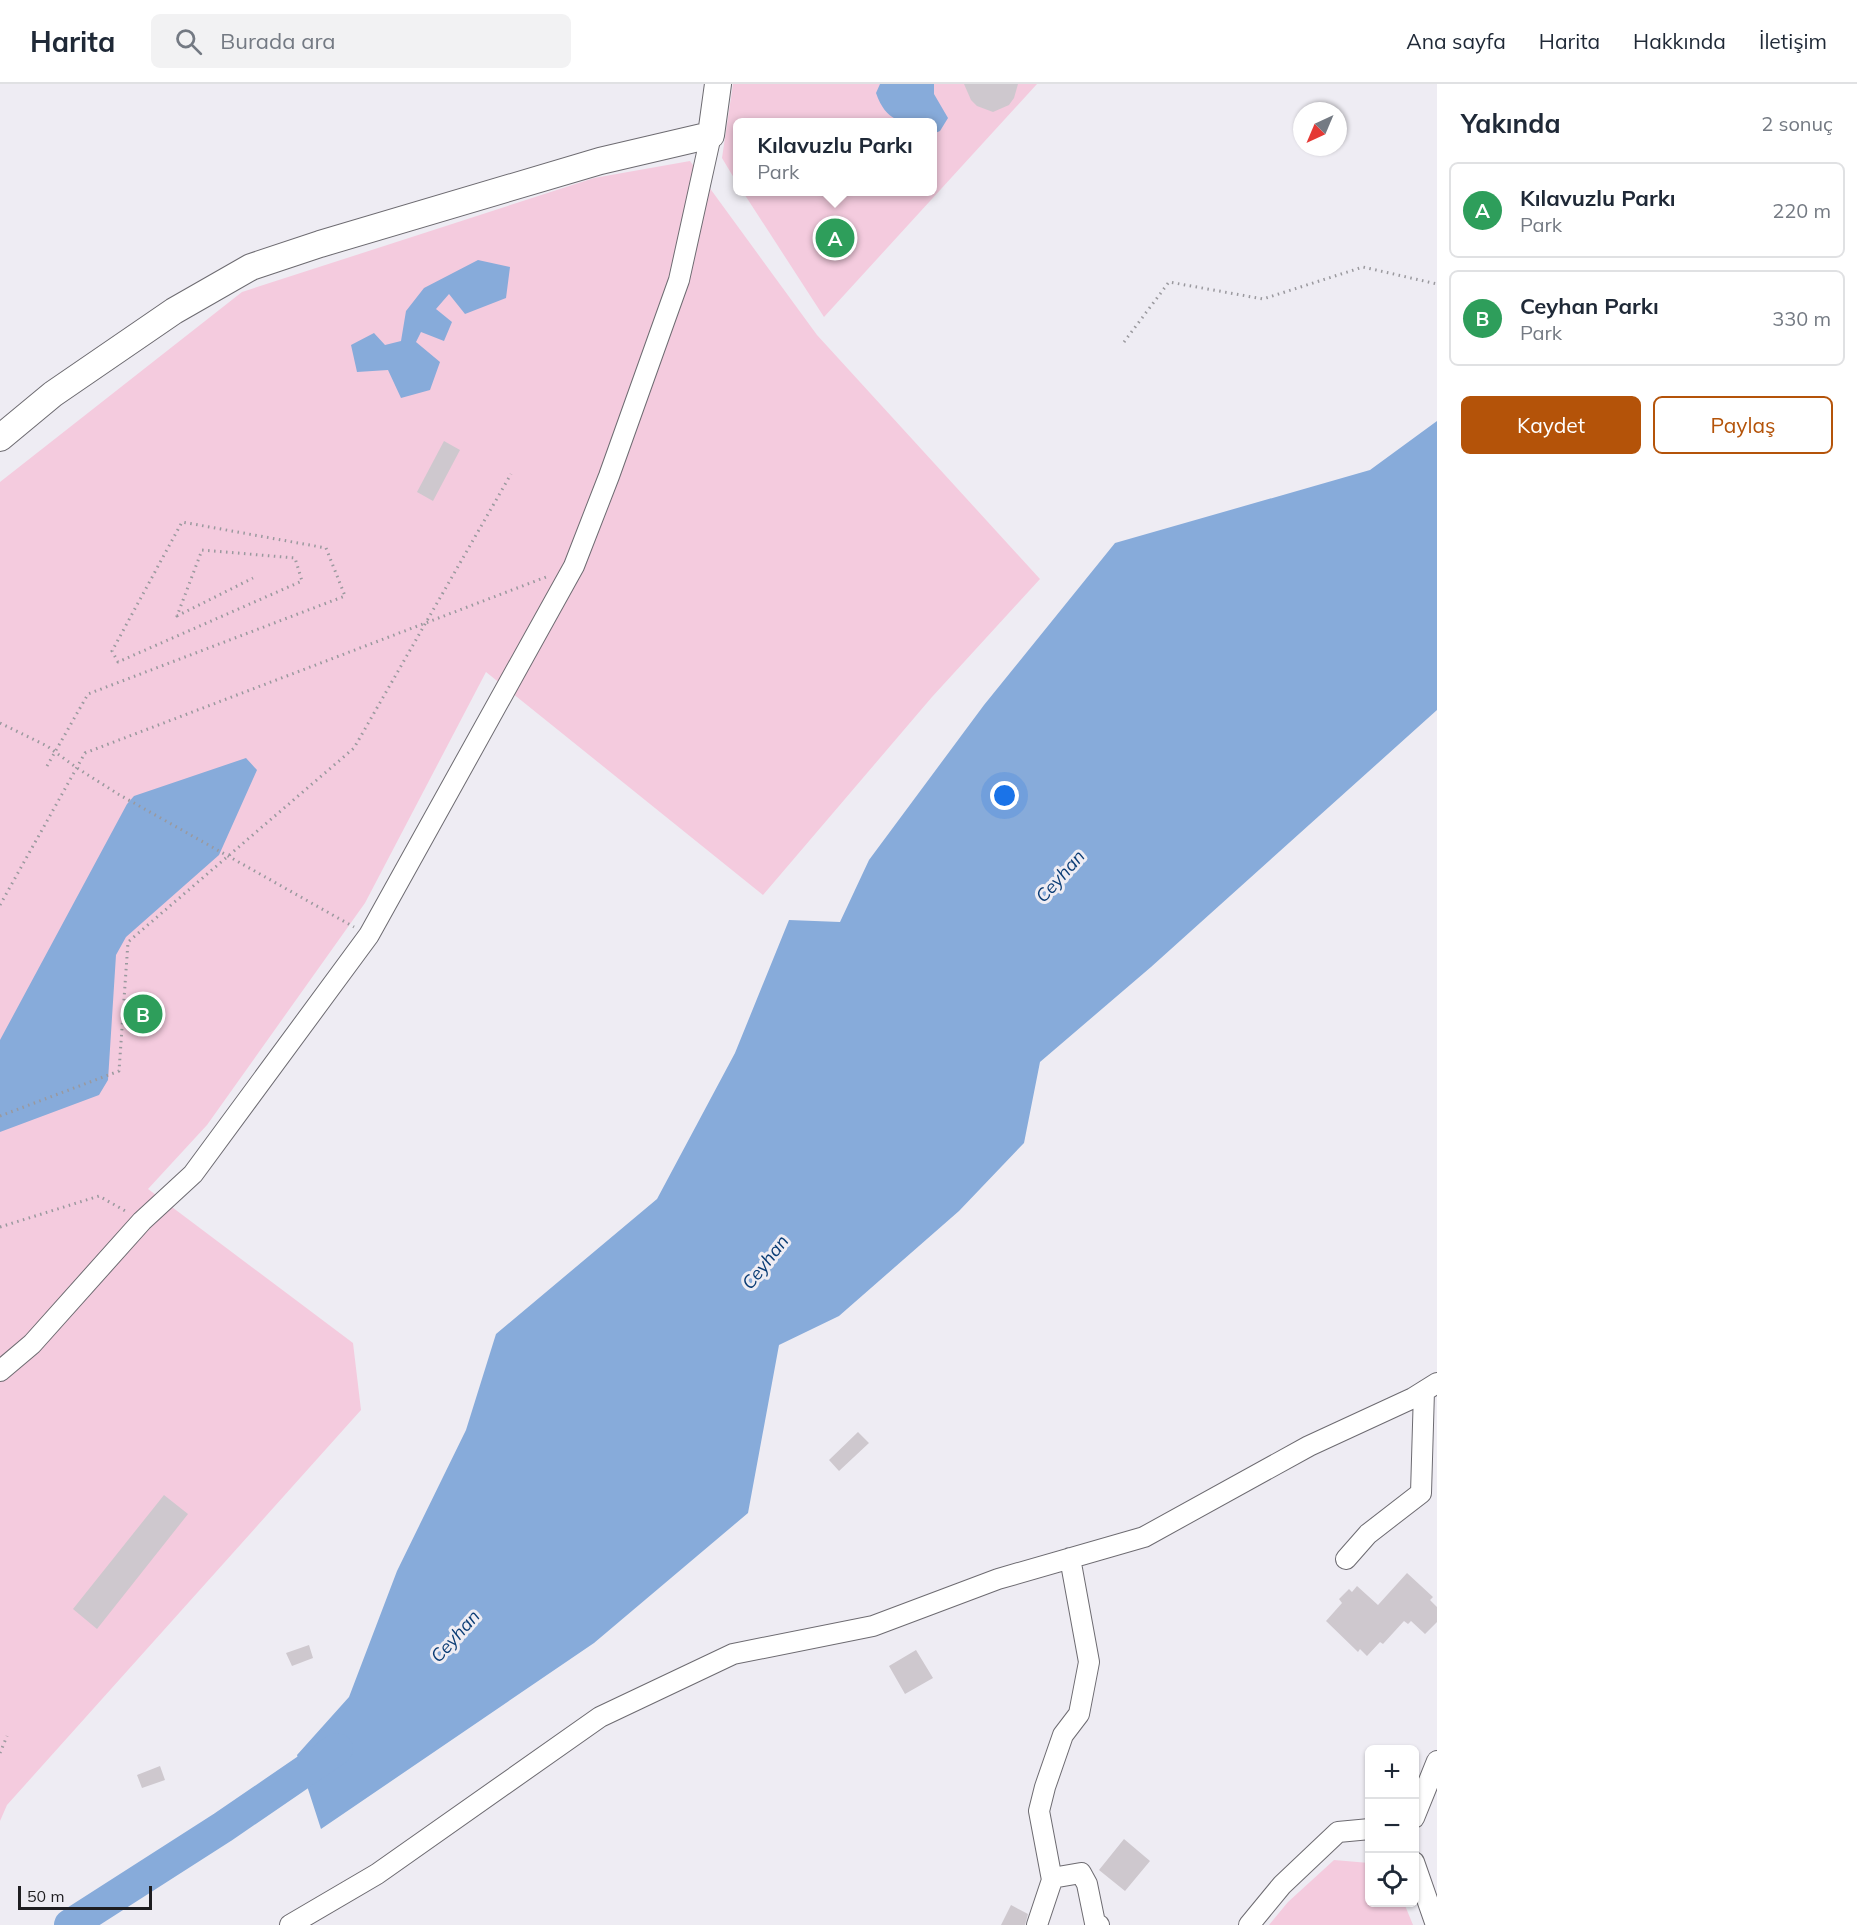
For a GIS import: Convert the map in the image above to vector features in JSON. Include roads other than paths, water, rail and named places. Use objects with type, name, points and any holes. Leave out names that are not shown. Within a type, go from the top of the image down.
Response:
[{"type":"street","points":[[0,1371],[32,1344],[142,1221],[193,1174],[369,935],[574,566],[609,476],[679,280],[711,135],[718,84]]},
{"type":"street","points":[[0,438],[53,394],[174,311],[251,267],[600,161],[711,135]]},
{"type":"street","points":[[290,1925],[377,1874],[600,1717],[733,1653],[873,1626],[998,1579],[1144,1537],[1309,1446],[1431,1387]]},
{"type":"street","points":[[1346,1559],[1368,1534],[1421,1493],[1431,1387]]},
{"type":"street","points":[[1037,1925],[1052,1878],[1039,1811],[1063,1736],[1079,1714],[1089,1662],[1070,1558]]},
{"type":"street","points":[[1419,1806],[1437,1761]]},
{"type":"street","points":[[1429,1782],[1437,1807]]},
{"type":"street","points":[[1249,1925],[1282,1885],[1338,1832],[1365,1829]]},
{"type":"street","points":[[1052,1878],[1081,1874],[1087,1884],[1095,1923],[1099,1925]]},
{"type":"street","points":[[1419,1876],[1436,1925]]},
{"type":"water","points":[[880,84],[934,84],[934,94],[948,118],[937,132],[937,118],[894,118],[885,111],[876,93]]},
{"type":"water","points":[[478,260],[510,267],[506,298],[465,314],[449,294],[436,309],[452,322],[444,341],[421,332],[416,342],[440,362],[430,390],[401,398],[388,370],[357,372],[351,345],[374,333],[385,345],[401,341],[406,311],[424,288]]},
{"type":"water","points":[[1437,421],[1437,710],[1151,967],[1040,1062],[1024,1143],[959,1211],[839,1316],[779,1345],[748,1513],[594,1643],[321,1829],[297,1755],[349,1697],[397,1571],[466,1430],[496,1334],[657,1199],[735,1053],[789,920],[840,922],[869,860],[984,705],[1115,543],[1370,470]]},
{"type":"water","points":[[246,758],[257,770],[219,855],[126,937],[116,955],[108,1080],[99,1095],[0,1132],[0,1040],[127,804],[134,796]]},
{"type":"waterway","name":"Ceyhan","points":[[70,1925],[223,1827],[337,1749]]},
{"type":"place","name":"Kılavuzlu Parkı","points":[[835,238]]},
{"type":"place","name":"Ceyhan Parkı","points":[[143,1014]]}]
